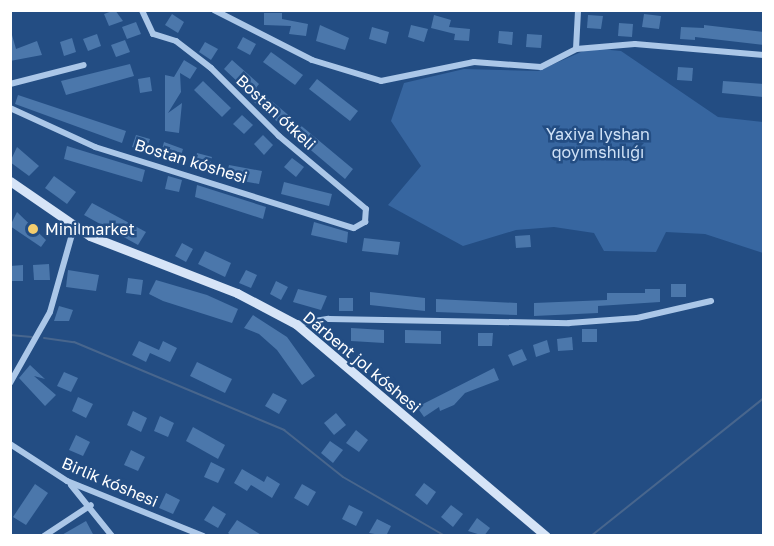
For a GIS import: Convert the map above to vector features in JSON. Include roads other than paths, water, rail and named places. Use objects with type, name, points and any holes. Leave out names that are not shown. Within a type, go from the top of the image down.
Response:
[{"type":"main road","name":"Dárbent jol kóshesi","points":[[10,181],[74,226],[237,293],[296,324],[546,536]]},
{"type":"street","name":"Bostan ótkeli","points":[[142,10],[153,34],[176,41],[211,68],[279,136],[366,209],[365,222]]},
{"type":"street","points":[[214,10],[312,60],[381,81],[474,62],[541,67],[576,49],[659,44],[764,55]]},
{"type":"street","points":[[576,49],[578,10]]},
{"type":"street","points":[[10,84],[84,65]]},
{"type":"street","name":"Bostan kóshesi","points":[[10,108],[95,147],[354,228],[365,222]]},
{"type":"street","points":[[10,383],[50,312],[74,226]]},
{"type":"street","points":[[296,324],[329,319],[569,323],[637,318],[711,301]]},
{"type":"street","name":"Birlik kóshesi","points":[[10,444],[67,482],[203,536]]},
{"type":"street","points":[[67,482],[91,505],[112,536]]},
{"type":"street","points":[[44,536],[91,505]]},
{"type":"waterway","points":[[10,335],[32,337]]},
{"type":"waterway","points":[[44,338],[74,342],[284,430],[343,477],[445,536]]},
{"type":"waterway","points":[[591,536],[764,398]]},
{"type":"place","name":"Mini market","points":[[33,229]]},
{"type":"park label","name":"Yaxiya Iyshan qoyımshılıǵı","points":[[598,143]]}]
